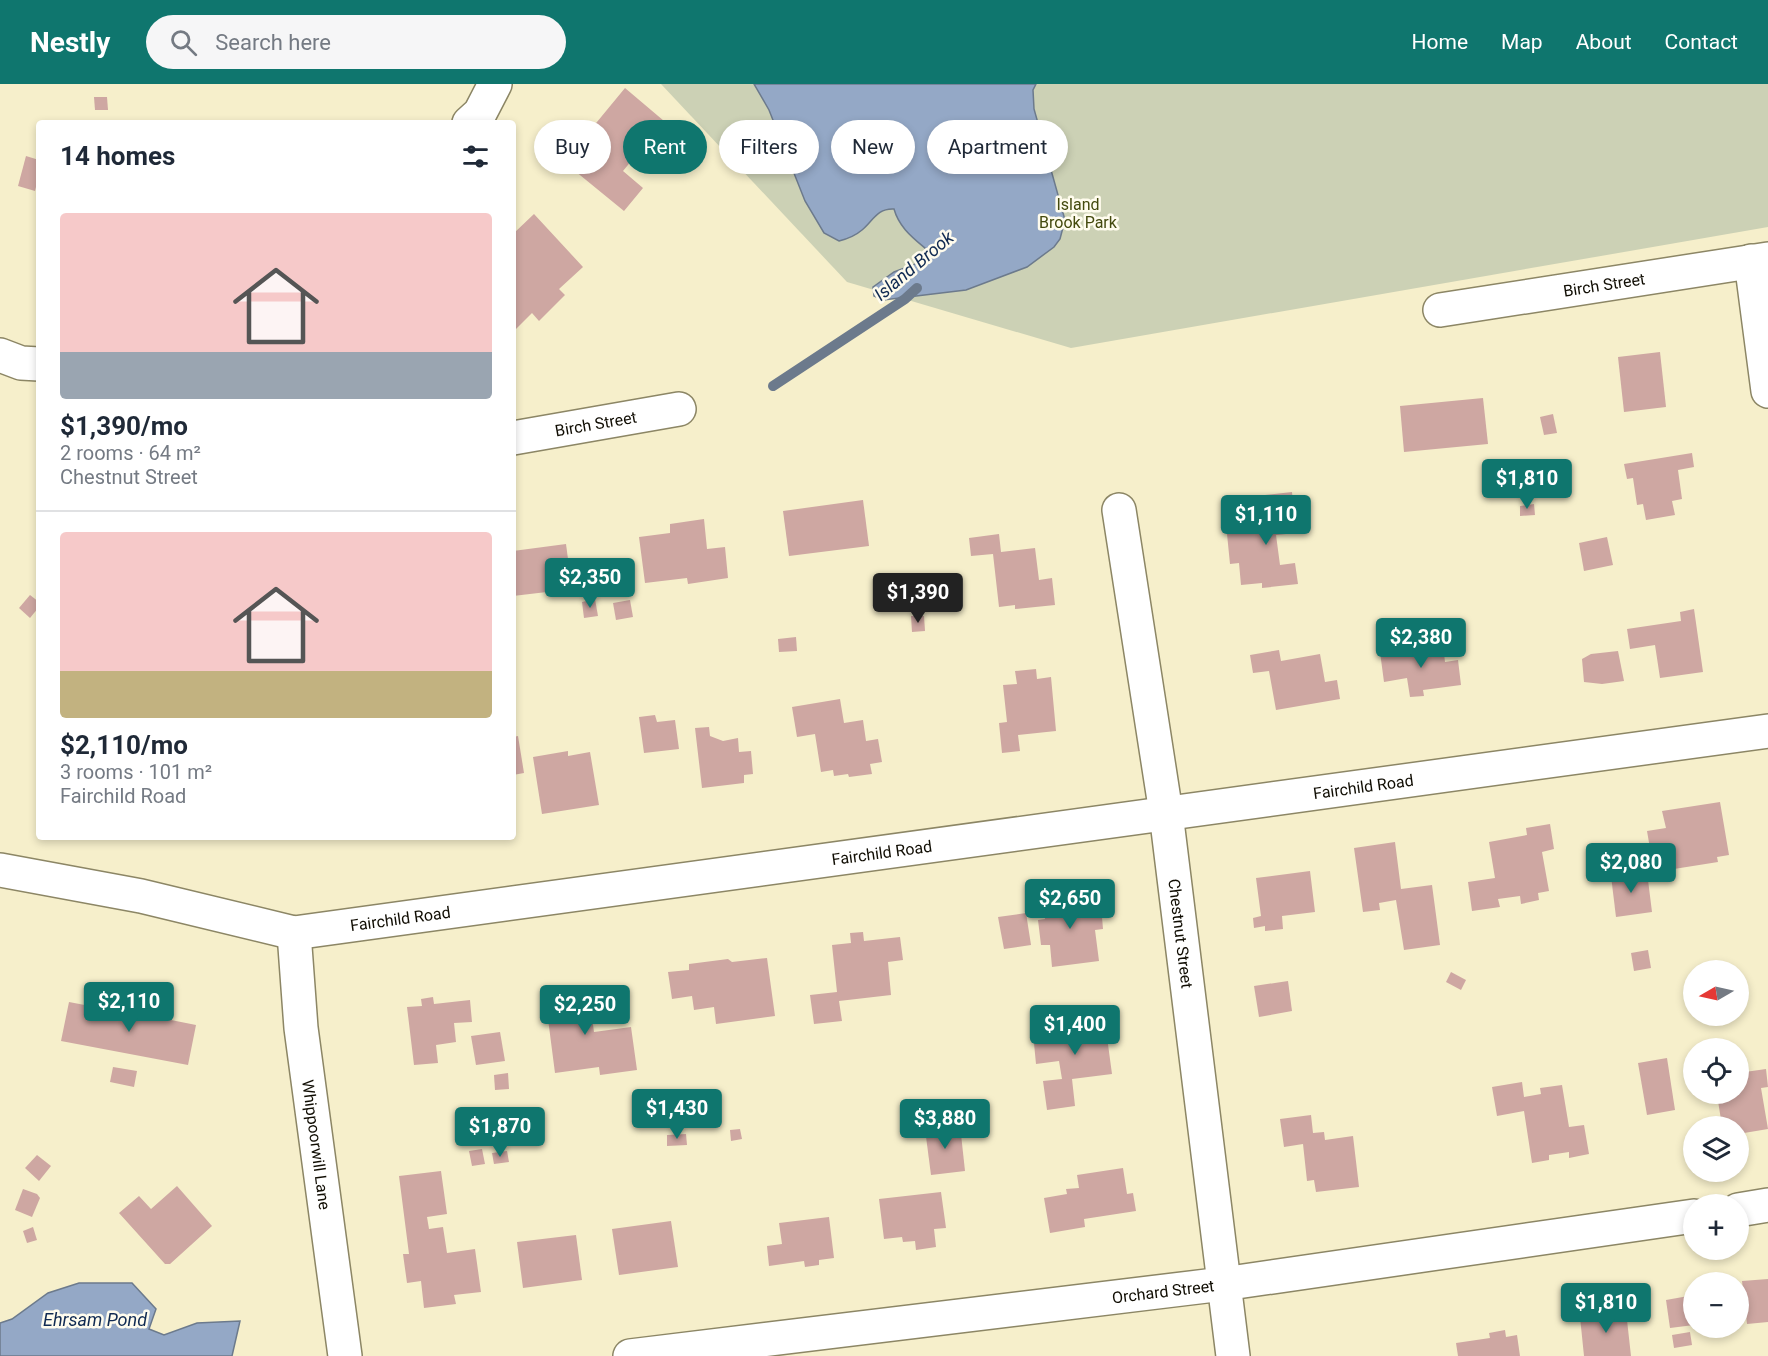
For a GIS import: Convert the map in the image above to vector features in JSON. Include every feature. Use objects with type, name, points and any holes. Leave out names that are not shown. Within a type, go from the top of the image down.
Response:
[{"type":"street","points":[[472,120],[480,113],[495,84]]},
{"type":"street","points":[[1759,260],[1768,391]]},
{"type":"street","name":"Birch Street","points":[[1440,309],[1759,260]]},
{"type":"street","points":[[0,355],[21,363],[36,364]]},
{"type":"street","name":"Birch Street","points":[[516,437],[679,409]]},
{"type":"street","name":"Chestnut Street","points":[[1119,510],[1166,813],[1233,1356]]},
{"type":"street","name":"Fairchild Road","points":[[0,870],[141,896],[294,933],[1768,731]]},
{"type":"street","name":"Whippoorwill Lane","points":[[294,933],[301,1028],[345,1356]]},
{"type":"street","points":[[1749,1208],[1768,1205]]},
{"type":"street","name":"Orchard Street","points":[[630,1356],[1223,1284],[1683,1218]]},
{"type":"green space","name":"Island Brook Park","points":[[661,84],[1768,84],[1768,227],[1071,348],[847,282],[746,174],[819,174],[819,120],[719,120],[719,146],[707,133],[707,120],[695,120]]},
{"type":"water","points":[[754,84],[1036,84],[1033,90],[1037,120],[927,120],[927,174],[1052,174],[1065,220],[1060,239],[1054,247],[1027,267],[966,290],[883,300],[874,296],[873,287],[894,272],[918,263],[926,249],[903,226],[894,209],[879,213],[854,236],[839,241],[824,233],[805,201],[794,174],[819,174],[819,120],[773,120]]},
{"type":"water","name":"Ehrsam Pond","points":[[79,1283],[132,1283],[156,1309],[149,1329],[164,1335],[197,1323],[240,1321],[232,1356],[0,1356],[0,1323],[12,1319],[48,1293]]},
{"type":"building","points":[[625,88],[663,120],[623,120],[623,174],[627,174],[643,188],[624,211],[579,174],[611,174],[611,120],[599,120]]},
{"type":"building","points":[[94,97],[107,97],[108,110],[95,110]]},
{"type":"building","points":[[26,156],[36,159],[35,191],[18,186]]},
{"type":"building","points":[[534,214],[583,267],[559,289],[565,295],[539,321],[532,313],[516,329],[516,231]]},
{"type":"building","points":[[1660,352],[1666,407],[1624,412],[1618,357]]},
{"type":"building","points":[[1483,398],[1488,444],[1404,452],[1400,406]]},
{"type":"building","points":[[1553,414],[1557,433],[1544,435],[1540,417]]},
{"type":"building","points":[[1692,453],[1694,467],[1678,470],[1682,499],[1672,501],[1675,515],[1646,520],[1643,504],[1637,505],[1633,478],[1627,479],[1624,464]]},
{"type":"building","points":[[1292,492],[1296,533],[1276,535],[1280,565],[1295,563],[1298,584],[1262,588],[1262,583],[1241,585],[1239,563],[1230,564],[1227,534],[1258,530],[1268,522],[1265,495]]},
{"type":"building","points":[[863,500],[869,546],[789,556],[783,511]]},
{"type":"building","points":[[1534,504],[1535,515],[1520,516],[1520,506]]},
{"type":"building","points":[[704,519],[707,549],[725,547],[728,578],[688,584],[687,578],[645,583],[639,537],[670,533],[670,524]]},
{"type":"building","points":[[999,534],[1001,552],[1035,548],[1039,580],[1052,578],[1055,605],[1015,609],[1015,605],[999,607],[993,554],[971,556],[969,538]]},
{"type":"building","points":[[1607,537],[1613,565],[1584,571],[1579,543]]},
{"type":"building","points":[[566,544],[572,589],[516,596],[516,551]]},
{"type":"building","points":[[30,595],[36,600],[36,611],[30,618],[19,608]]},
{"type":"building","points":[[595,599],[598,616],[584,618],[582,602]]},
{"type":"building","points":[[630,600],[633,617],[616,620],[613,603]]},
{"type":"building","points":[[1694,609],[1703,672],[1660,678],[1655,645],[1630,649],[1627,629],[1681,621],[1680,612]]},
{"type":"building","points":[[911,616],[924,616],[925,631],[912,632]]},
{"type":"building","points":[[796,637],[797,651],[779,652],[778,639]]},
{"type":"building","points":[[1443,644],[1445,662],[1458,660],[1461,685],[1423,690],[1424,696],[1410,697],[1407,678],[1384,682],[1380,652]]},
{"type":"building","points":[[1279,650],[1281,661],[1320,654],[1325,682],[1337,680],[1340,699],[1276,710],[1269,671],[1253,673],[1250,655]]},
{"type":"building","points":[[1618,651],[1624,681],[1602,684],[1584,682],[1582,659],[1591,654]]},
{"type":"building","points":[[1036,669],[1037,679],[1051,677],[1056,731],[1018,735],[1020,751],[1002,753],[999,723],[1007,722],[1003,685],[1017,684],[1015,671]]},
{"type":"building","points":[[840,699],[844,723],[863,720],[866,741],[878,739],[882,762],[870,764],[872,774],[849,777],[848,774],[834,776],[833,770],[821,772],[815,734],[797,737],[792,707]]},
{"type":"building","points":[[655,715],[657,722],[675,720],[679,749],[644,753],[639,717]]},
{"type":"building","points":[[709,727],[710,736],[723,741],[738,738],[739,752],[751,751],[753,774],[744,775],[744,783],[702,788],[695,728]]},
{"type":"building","points":[[516,736],[518,736],[524,773],[516,774]]},
{"type":"building","points":[[568,751],[568,756],[590,752],[599,805],[542,814],[533,757]]},
{"type":"building","points":[[1720,802],[1729,855],[1717,857],[1718,862],[1674,869],[1673,863],[1653,866],[1647,831],[1666,828],[1662,811]]},
{"type":"building","points":[[1550,824],[1554,849],[1542,852],[1549,891],[1538,893],[1539,900],[1521,904],[1520,896],[1498,899],[1500,907],[1472,911],[1468,882],[1495,878],[1489,842],[1527,835],[1526,828]]},
{"type":"building","points":[[1395,842],[1401,889],[1432,885],[1440,945],[1404,950],[1396,900],[1379,903],[1380,910],[1363,912],[1354,848]]},
{"type":"building","points":[[1310,871],[1315,912],[1282,916],[1283,929],[1265,931],[1265,926],[1254,928],[1253,918],[1261,916],[1256,878]]},
{"type":"building","points":[[1647,872],[1652,912],[1616,917],[1611,876]]},
{"type":"building","points":[[1090,894],[1092,918],[1102,917],[1103,929],[1095,930],[1099,961],[1052,967],[1050,945],[1041,945],[1038,920],[1045,919],[1043,899]]},
{"type":"building","points":[[1026,913],[1031,945],[1004,949],[998,917]]},
{"type":"building","points":[[863,932],[864,941],[900,937],[903,960],[888,962],[891,995],[839,1001],[842,1021],[814,1024],[810,995],[837,992],[832,945],[851,943],[850,933]]},
{"type":"building","points":[[1648,950],[1651,968],[1634,971],[1631,953]]},
{"type":"building","points":[[767,958],[775,1016],[716,1024],[714,1007],[694,1010],[692,996],[672,999],[668,972],[689,970],[689,964],[728,959],[732,962]]},
{"type":"building","points":[[1451,972],[1466,980],[1461,990],[1446,982]]},
{"type":"building","points":[[1288,981],[1292,1011],[1259,1017],[1254,986]]},
{"type":"building","points":[[566,985],[566,992],[588,989],[594,1032],[631,1027],[637,1070],[600,1075],[599,1067],[555,1073],[544,988]]},
{"type":"building","points":[[433,997],[434,1004],[470,1000],[472,1022],[454,1023],[456,1042],[436,1045],[438,1063],[414,1065],[407,1007],[422,1006],[421,999]]},
{"type":"building","points":[[69,1002],[158,1019],[159,1012],[172,1014],[171,1020],[196,1025],[188,1065],[61,1041]]},
{"type":"building","points":[[1111,1012],[1114,1036],[1107,1037],[1112,1074],[1072,1079],[1075,1106],[1047,1110],[1043,1081],[1062,1079],[1059,1061],[1036,1064],[1033,1033],[1081,1028],[1079,1016]]},
{"type":"building","points":[[500,1032],[505,1061],[476,1065],[471,1036]]},
{"type":"building","points":[[1667,1058],[1675,1110],[1647,1115],[1638,1063]]},
{"type":"building","points":[[113,1067],[137,1071],[134,1087],[110,1082]]},
{"type":"building","points":[[1766,1069],[1768,1087],[1761,1088],[1768,1129],[1749,1132],[1749,1116],[1720,1116],[1718,1104],[1749,1104],[1749,1071]]},
{"type":"building","points":[[508,1073],[509,1089],[495,1090],[494,1075]]},
{"type":"building","points":[[1522,1082],[1524,1097],[1541,1094],[1540,1088],[1562,1085],[1569,1127],[1584,1125],[1589,1154],[1569,1158],[1569,1152],[1549,1155],[1549,1160],[1532,1163],[1524,1111],[1497,1116],[1492,1087]]},
{"type":"building","points":[[1311,1115],[1313,1133],[1324,1132],[1325,1140],[1353,1136],[1359,1187],[1316,1192],[1314,1180],[1307,1181],[1303,1144],[1284,1147],[1280,1119]]},
{"type":"building","points":[[960,1125],[965,1171],[931,1175],[925,1129]]},
{"type":"building","points":[[740,1129],[742,1139],[731,1141],[730,1130]]},
{"type":"building","points":[[686,1134],[687,1145],[667,1146],[667,1135]]},
{"type":"building","points":[[482,1149],[485,1164],[472,1166],[469,1151]]},
{"type":"building","points":[[507,1151],[509,1162],[494,1164],[492,1153]]},
{"type":"building","points":[[37,1155],[51,1166],[39,1181],[25,1168]]},
{"type":"building","points":[[1123,1168],[1127,1194],[1133,1193],[1136,1211],[1084,1219],[1085,1227],[1050,1233],[1044,1198],[1067,1194],[1066,1189],[1079,1188],[1077,1175]]},
{"type":"building","points":[[441,1171],[447,1214],[427,1217],[429,1229],[443,1227],[447,1253],[475,1249],[481,1292],[454,1295],[456,1304],[424,1308],[421,1281],[407,1283],[403,1254],[409,1254],[399,1176]]},
{"type":"building","points":[[177,1186],[212,1226],[170,1264],[165,1264],[119,1213],[139,1196],[151,1209]]},
{"type":"building","points":[[23,1189],[37,1194],[40,1198],[32,1217],[15,1210]]},
{"type":"building","points":[[941,1192],[946,1228],[934,1229],[936,1247],[916,1250],[915,1241],[903,1242],[902,1237],[884,1239],[879,1199]]},
{"type":"building","points":[[829,1217],[834,1258],[819,1260],[819,1265],[805,1267],[804,1261],[769,1266],[767,1246],[782,1244],[779,1223]]},
{"type":"building","points":[[671,1221],[678,1267],[619,1275],[612,1229]]},
{"type":"building","points":[[33,1227],[37,1240],[27,1243],[23,1231]]},
{"type":"building","points":[[576,1235],[582,1280],[523,1288],[517,1242]]},
{"type":"building","points":[[1768,1279],[1768,1322],[1749,1324],[1749,1280]]},
{"type":"building","points":[[1683,1297],[1683,1326],[1670,1328],[1666,1300]]},
{"type":"building","points":[[1611,1307],[1611,1313],[1626,1311],[1631,1356],[1584,1356],[1580,1317],[1598,1315],[1597,1309]]},
{"type":"building","points":[[1505,1330],[1506,1337],[1517,1335],[1520,1356],[1458,1356],[1456,1343],[1490,1338],[1489,1333]]},
{"type":"building","points":[[1683,1333],[1683,1338],[1691,1338],[1692,1345],[1674,1348],[1672,1335]]},
{"type":"waterway","name":"Island Brook","points":[[773,386],[905,299],[917,288]]}]
